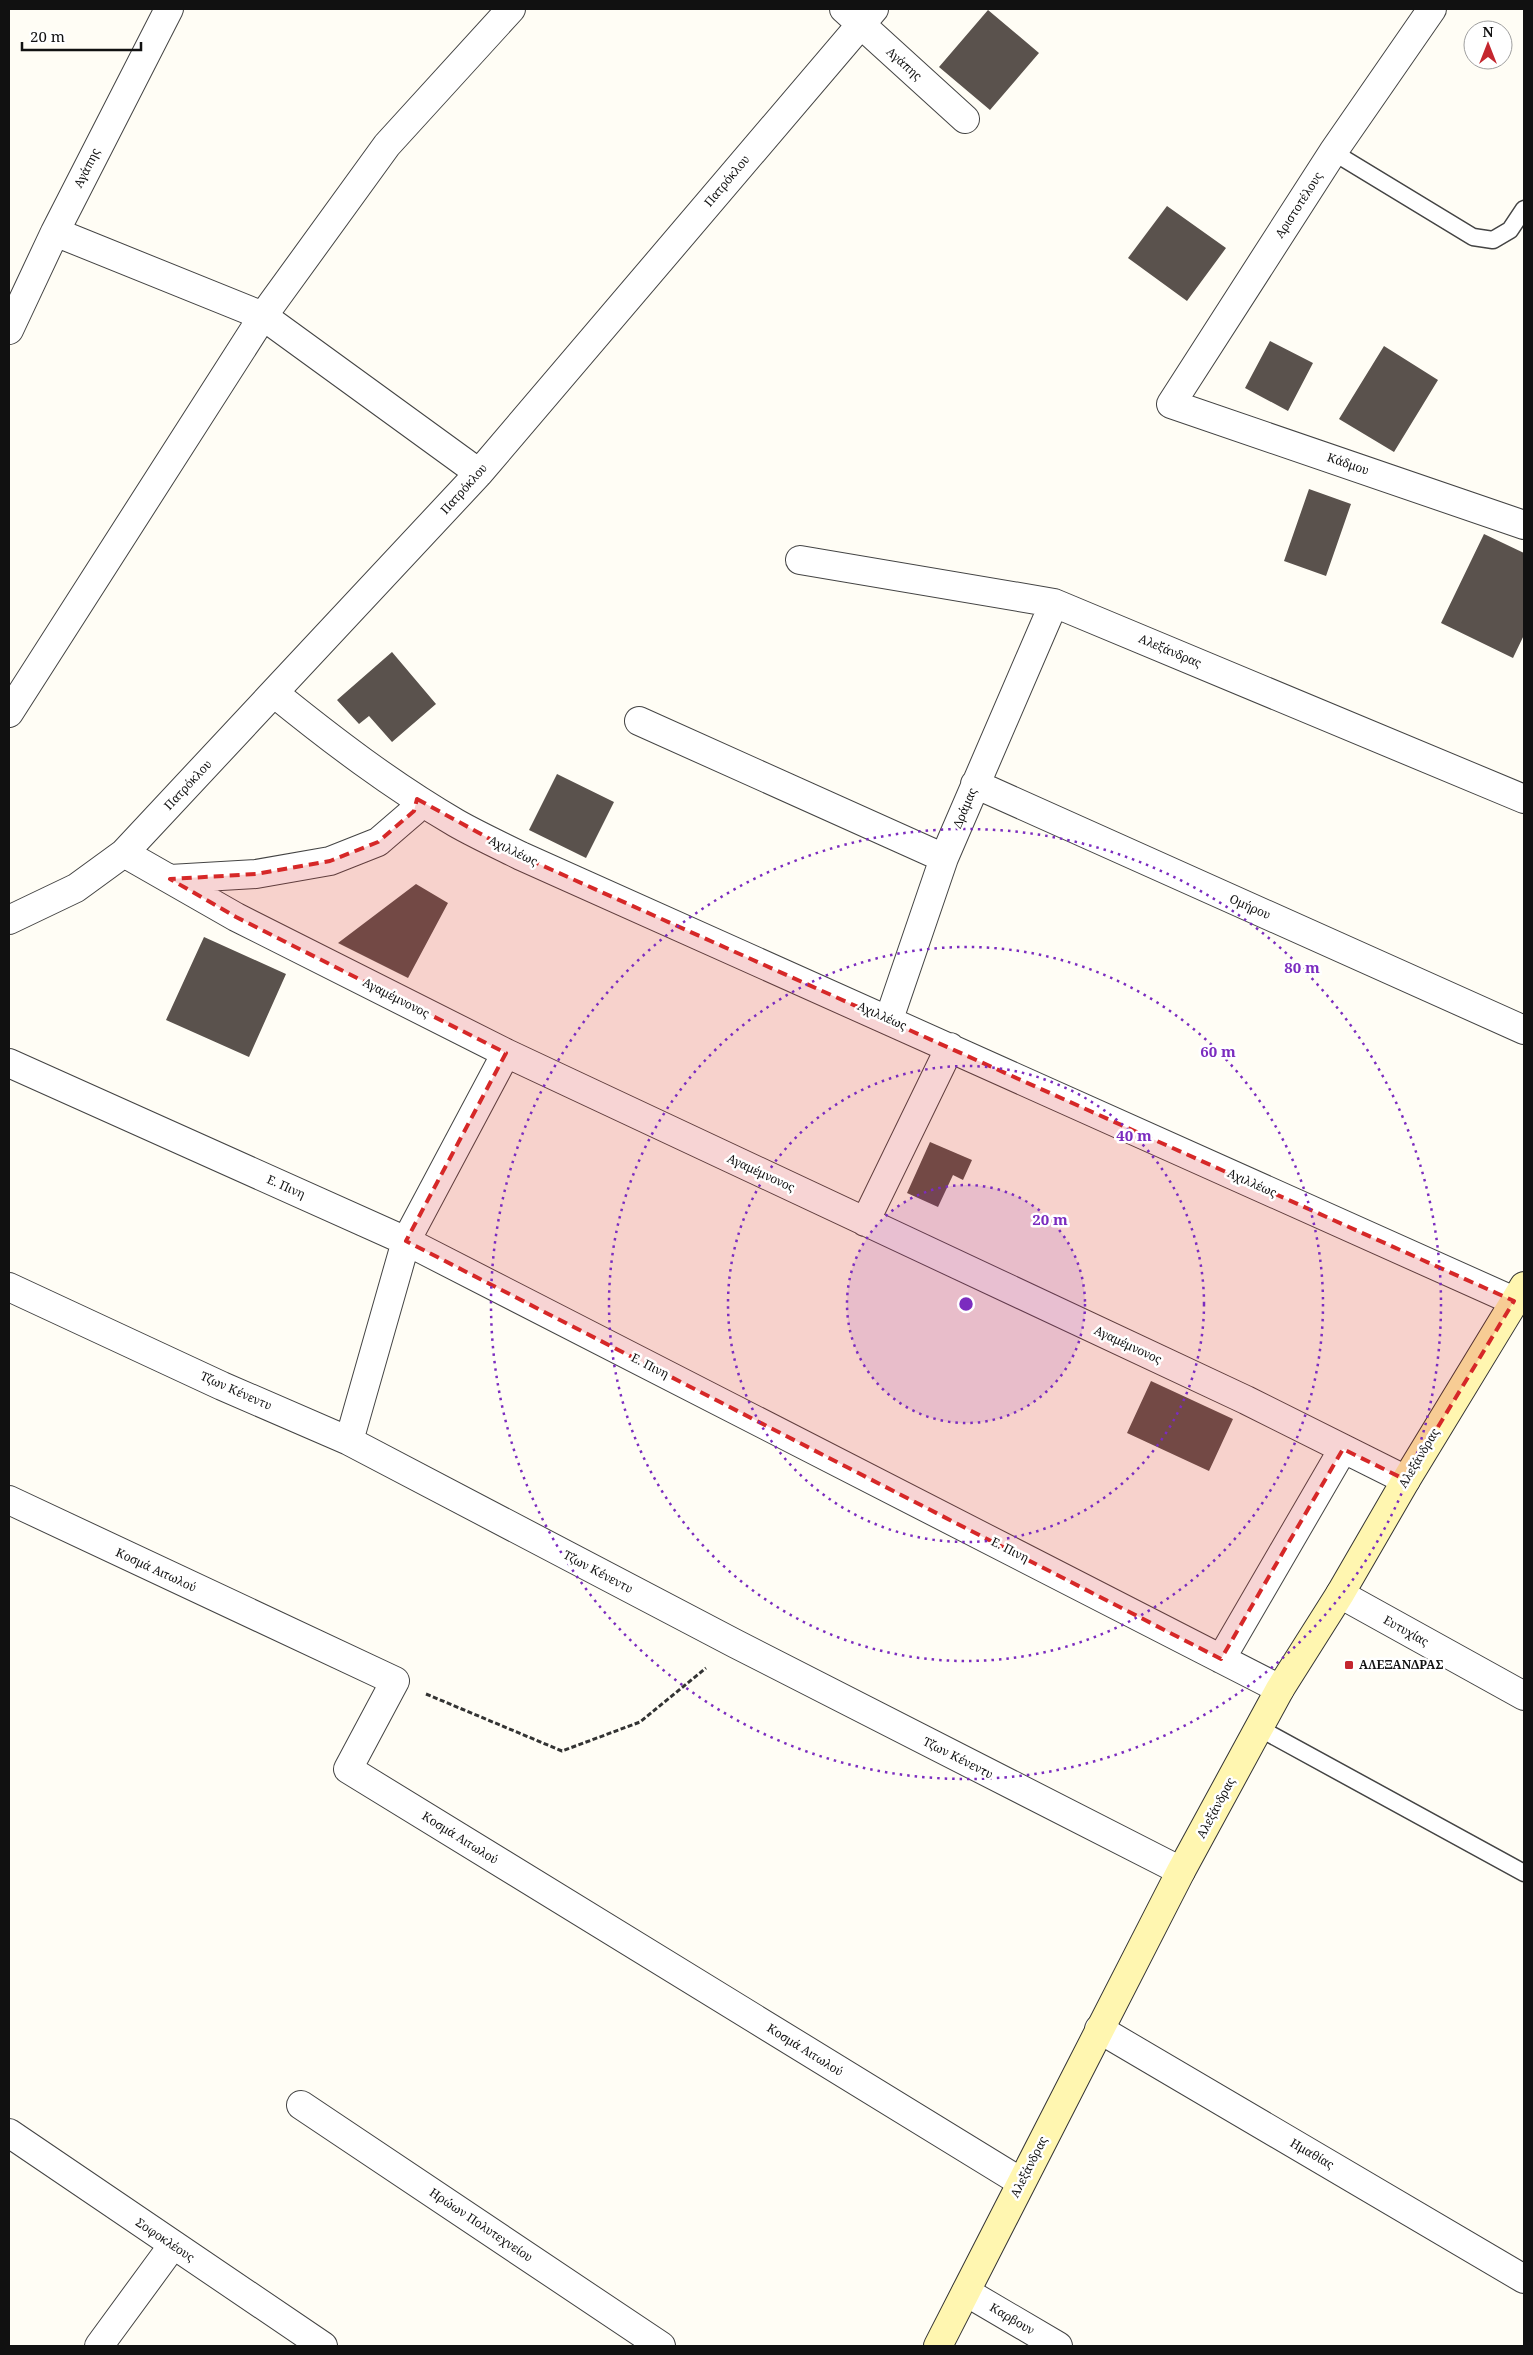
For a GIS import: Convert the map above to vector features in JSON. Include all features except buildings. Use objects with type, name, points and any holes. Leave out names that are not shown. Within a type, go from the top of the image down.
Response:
[{"type":"street","name":"Αγάπης","points":[[9,330],[54,232],[169,9]]},
{"type":"street","points":[[9,713],[263,316],[387,145],[511,9]]},
{"type":"street","name":"Αριστοτέλους","points":[[1171,404],[1333,152],[1432,9]]},
{"type":"street","name":"Αγάπης","points":[[859,14],[965,119]]},
{"type":"street","name":"Πατρόκλου","points":[[9,920],[76,888],[124,853],[479,473],[859,14]]},
{"type":"street","points":[[54,232],[263,316],[479,473]]},
{"type":"street","name":"Κάδμου","points":[[1171,404],[1524,524]]},
{"type":"street","name":"Αλεξάνδρας","points":[[800,560],[1054,603],[1524,799]]},
{"type":"street","name":"Δράμας","points":[[889,1019],[944,858],[1054,603]]},
{"type":"street","name":"Αχιλλέως","points":[[274,693],[358,759],[417,799],[458,824],[521,856],[950,1047],[1519,1294]]},
{"type":"street","points":[[639,721],[944,858]]},
{"type":"street","name":"Ομήρου","points":[[975,784],[1524,1030]]},
{"type":"street","points":[[170,879],[256,874],[330,861],[378,842],[414,811],[417,799]]},
{"type":"street","name":"Αγαμέμνονος","points":[[124,853],[236,918],[506,1053],[1246,1400],[1406,1480]]},
{"type":"street","points":[[865,1222],[950,1047]]},
{"type":"street","points":[[349,1441],[406,1241],[506,1053]]},
{"type":"street","name":"Ε. Πινη","points":[[9,1063],[406,1241],[1280,1689]]},
{"type":"street","name":"Τζων Κένεντυ","points":[[9,1287],[222,1386],[349,1441],[736,1644],[1181,1871]]},
{"type":"street","name":"Αλεξάνδρας","points":[[938,2346],[1181,1871],[1280,1689],[1340,1594],[1406,1480],[1519,1294]]},
{"type":"street","points":[[1222,1659],[1343,1449]]},
{"type":"street","name":"Κοσμά Αιτωλού","points":[[9,1500],[395,1681],[348,1768],[1021,2182]]},
{"type":"street","name":"Ευτυχίας","points":[[1340,1594],[1524,1696]]},
{"type":"street","name":"Ημαθίας","points":[[1099,2029],[1524,2279]]},
{"type":"street","name":"Ηρώων Πολυτεχνείου","points":[[301,2105],[661,2346]]},
{"type":"street","name":"Σοφοκλέους","points":[[9,2133],[323,2346]]},
{"type":"street","points":[[98,2346],[174,2246]]},
{"type":"street","name":"Καρβουν","points":[[966,2292],[1058,2346]]},
{"type":"lane","points":[[1333,152],[1473,237],[1493,240],[1510,230],[1524,209]]},
{"type":"lane","points":[[1259,1728],[1524,1873]]},
{"type":"path","points":[[395,1681],[562,1751],[640,1722],[736,1644]]},
{"type":"highlighted area","points":[[417,799],[521,856],[1514,1301],[1406,1480],[1343,1449],[1221,1659],[406,1241],[506,1053],[236,917],[170,879],[256,874],[330,861],[378,842],[414,811]]},
{"type":"place","name":"ΑΛΕΞΑΝΔΡΑΣ","points":[[1349,1665]]}]
